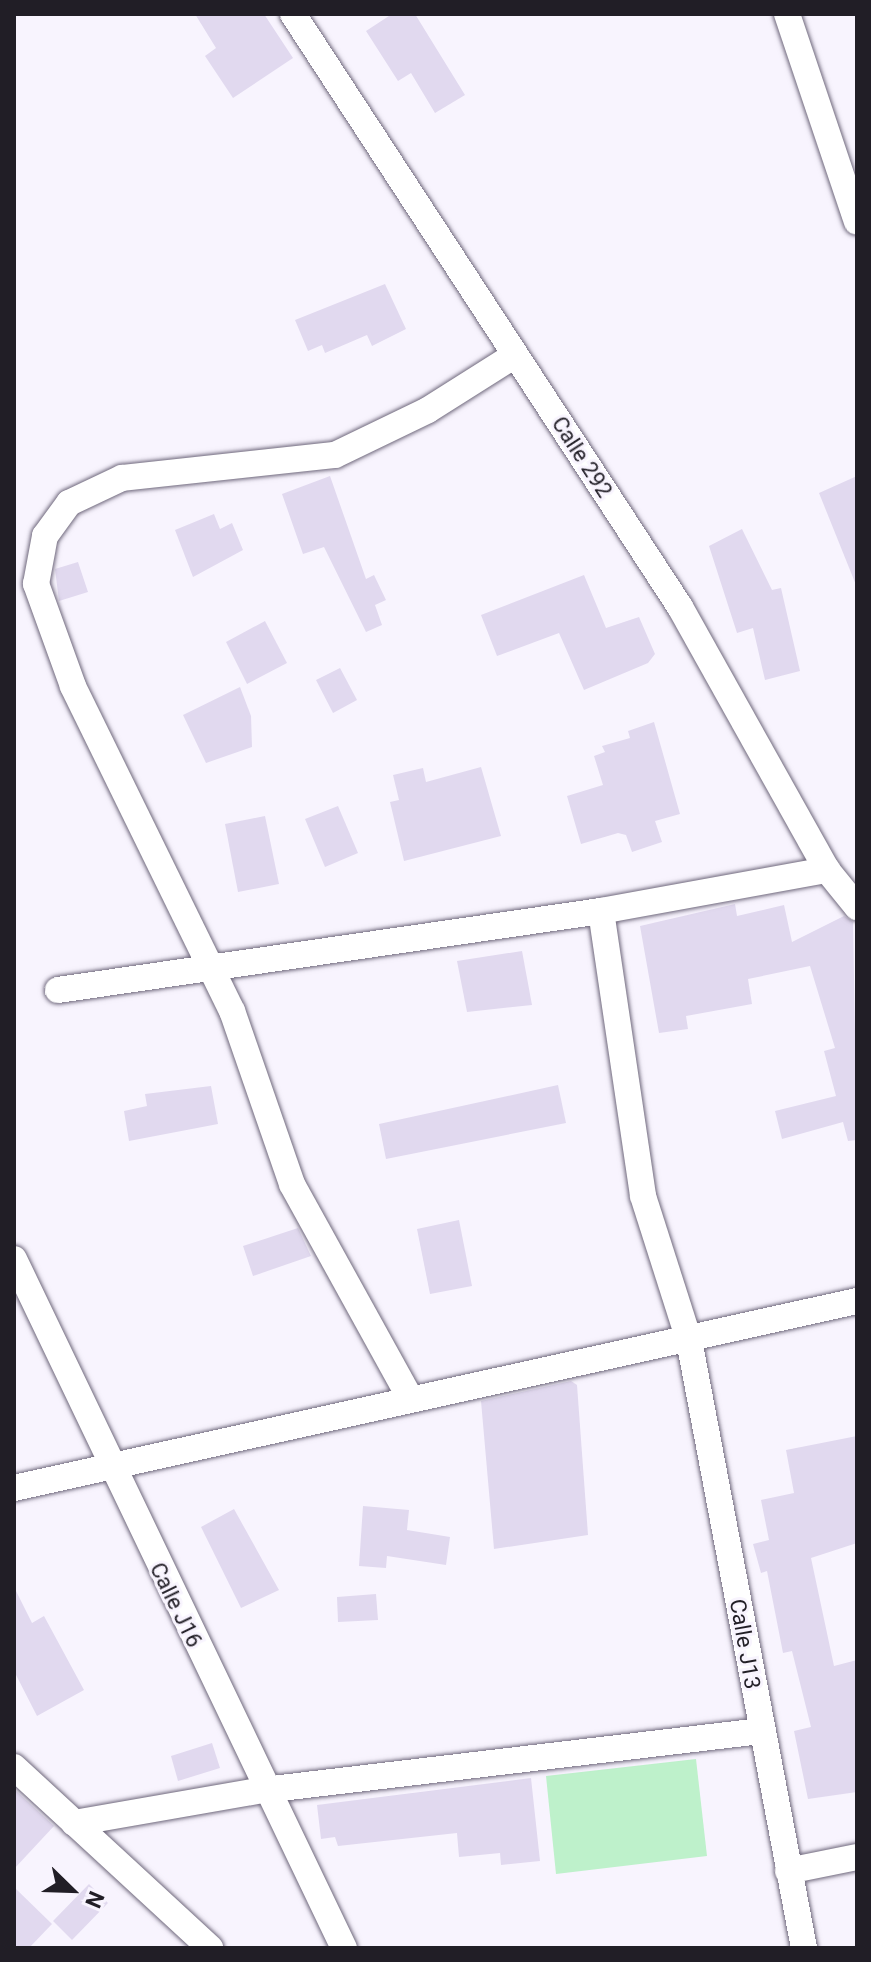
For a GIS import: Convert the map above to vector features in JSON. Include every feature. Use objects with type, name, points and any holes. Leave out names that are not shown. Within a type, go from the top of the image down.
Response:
[{"type":"street","name":"Calle 292","points":[[293,14],[680,607],[827,870],[857,907]]},
{"type":"street","points":[[787,14],[857,222]]},
{"type":"street","points":[[410,1398],[292,1184],[232,1011],[73,686],[36,584],[45,536],[69,503],[122,478],[335,455],[428,410],[515,355]]},
{"type":"street","points":[[58,990],[138,974],[210,971],[601,911],[827,870]]},
{"type":"street","name":"Calle J13","points":[[601,911],[643,1196],[689,1340],[804,1948]]},
{"type":"street","name":"Calle J16","points":[[14,1259],[109,1467],[264,1790],[344,1948]]},
{"type":"street","points":[[14,1488],[857,1301]]},
{"type":"street","points":[[74,1823],[264,1790],[761,1731]]},
{"type":"street","points":[[14,1767],[210,1948]]},
{"type":"street","points":[[788,1871],[857,1857]]},
{"type":"green space","points":[[696,1759],[707,1856],[556,1874],[546,1776]]},
{"type":"building","points":[[195,14],[264,14],[293,58],[233,98],[205,56],[216,48]]},
{"type":"building","points":[[392,14],[415,14],[465,95],[435,113],[411,73],[398,81],[366,31]]},
{"type":"building","points":[[385,284],[406,329],[372,346],[367,335],[325,353],[322,345],[308,351],[295,320]]},
{"type":"building","points":[[330,476],[366,579],[374,575],[386,600],[375,605],[382,625],[366,632],[324,547],[303,554],[282,494]]},
{"type":"building","points":[[857,476],[857,585],[856,585],[819,493]]},
{"type":"building","points":[[214,514],[220,529],[232,523],[243,550],[193,577],[175,530]]},
{"type":"building","points":[[742,529],[772,590],[781,588],[800,671],[765,680],[753,628],[737,633],[709,546]]},
{"type":"building","points":[[78,562],[88,592],[59,601],[55,569]]},
{"type":"building","points":[[584,575],[606,628],[639,617],[655,654],[648,663],[584,690],[559,633],[497,656],[481,615]]},
{"type":"building","points":[[265,621],[287,663],[247,684],[226,642]]},
{"type":"building","points":[[340,668],[357,700],[333,713],[316,680]]},
{"type":"building","points":[[240,687],[251,716],[252,747],[206,763],[183,715]]},
{"type":"building","points":[[654,722],[680,814],[655,821],[662,842],[632,852],[626,835],[618,833],[581,844],[567,796],[603,785],[594,756],[605,752],[602,746],[630,738],[628,731]]},
{"type":"building","points":[[481,767],[501,836],[404,861],[390,802],[399,800],[393,775],[423,768],[426,782]]},
{"type":"building","points":[[338,806],[358,853],[325,867],[305,819]]},
{"type":"building","points":[[265,816],[279,884],[238,892],[225,824]]},
{"type":"building","points":[[735,904],[737,916],[784,905],[792,942],[844,916],[853,922],[857,1140],[848,1141],[843,1122],[782,1139],[775,1111],[836,1096],[824,1051],[835,1048],[810,966],[748,979],[752,1004],[686,1016],[688,1029],[659,1033],[640,926]]},
{"type":"building","points":[[522,951],[532,1005],[467,1012],[457,961]]},
{"type":"building","points":[[558,1085],[566,1123],[386,1159],[379,1124]]},
{"type":"building","points":[[211,1086],[218,1124],[129,1141],[124,1111],[147,1106],[145,1094]]},
{"type":"building","points":[[459,1220],[472,1286],[430,1294],[417,1229]]},
{"type":"building","points":[[298,1228],[311,1256],[253,1276],[243,1246]]},
{"type":"building","points":[[571,1381],[577,1385],[588,1535],[494,1549],[481,1401]]},
{"type":"building","points":[[857,1436],[857,1543],[811,1558],[834,1666],[857,1660],[857,1792],[808,1799],[794,1731],[811,1727],[792,1651],[783,1653],[767,1571],[761,1573],[753,1544],[769,1540],[761,1500],[794,1493],[786,1450]]},
{"type":"building","points":[[363,1506],[409,1510],[407,1530],[450,1537],[446,1565],[387,1556],[386,1568],[359,1566]]},
{"type":"building","points":[[234,1509],[279,1590],[241,1608],[201,1527]]},
{"type":"building","points":[[14,1587],[32,1623],[44,1616],[84,1690],[37,1716],[14,1671]]},
{"type":"building","points":[[376,1594],[378,1620],[338,1622],[337,1597]]},
{"type":"building","points":[[212,1743],[220,1768],[178,1781],[171,1756]]},
{"type":"building","points":[[531,1778],[540,1861],[501,1865],[500,1853],[459,1857],[457,1833],[338,1846],[335,1837],[321,1839],[317,1805]]},
{"type":"building","points":[[14,1789],[54,1826],[14,1869]]},
{"type":"building","points":[[89,1884],[108,1903],[72,1940],[53,1921]]},
{"type":"building","points":[[14,1887],[52,1924],[29,1948],[14,1948]]}]
